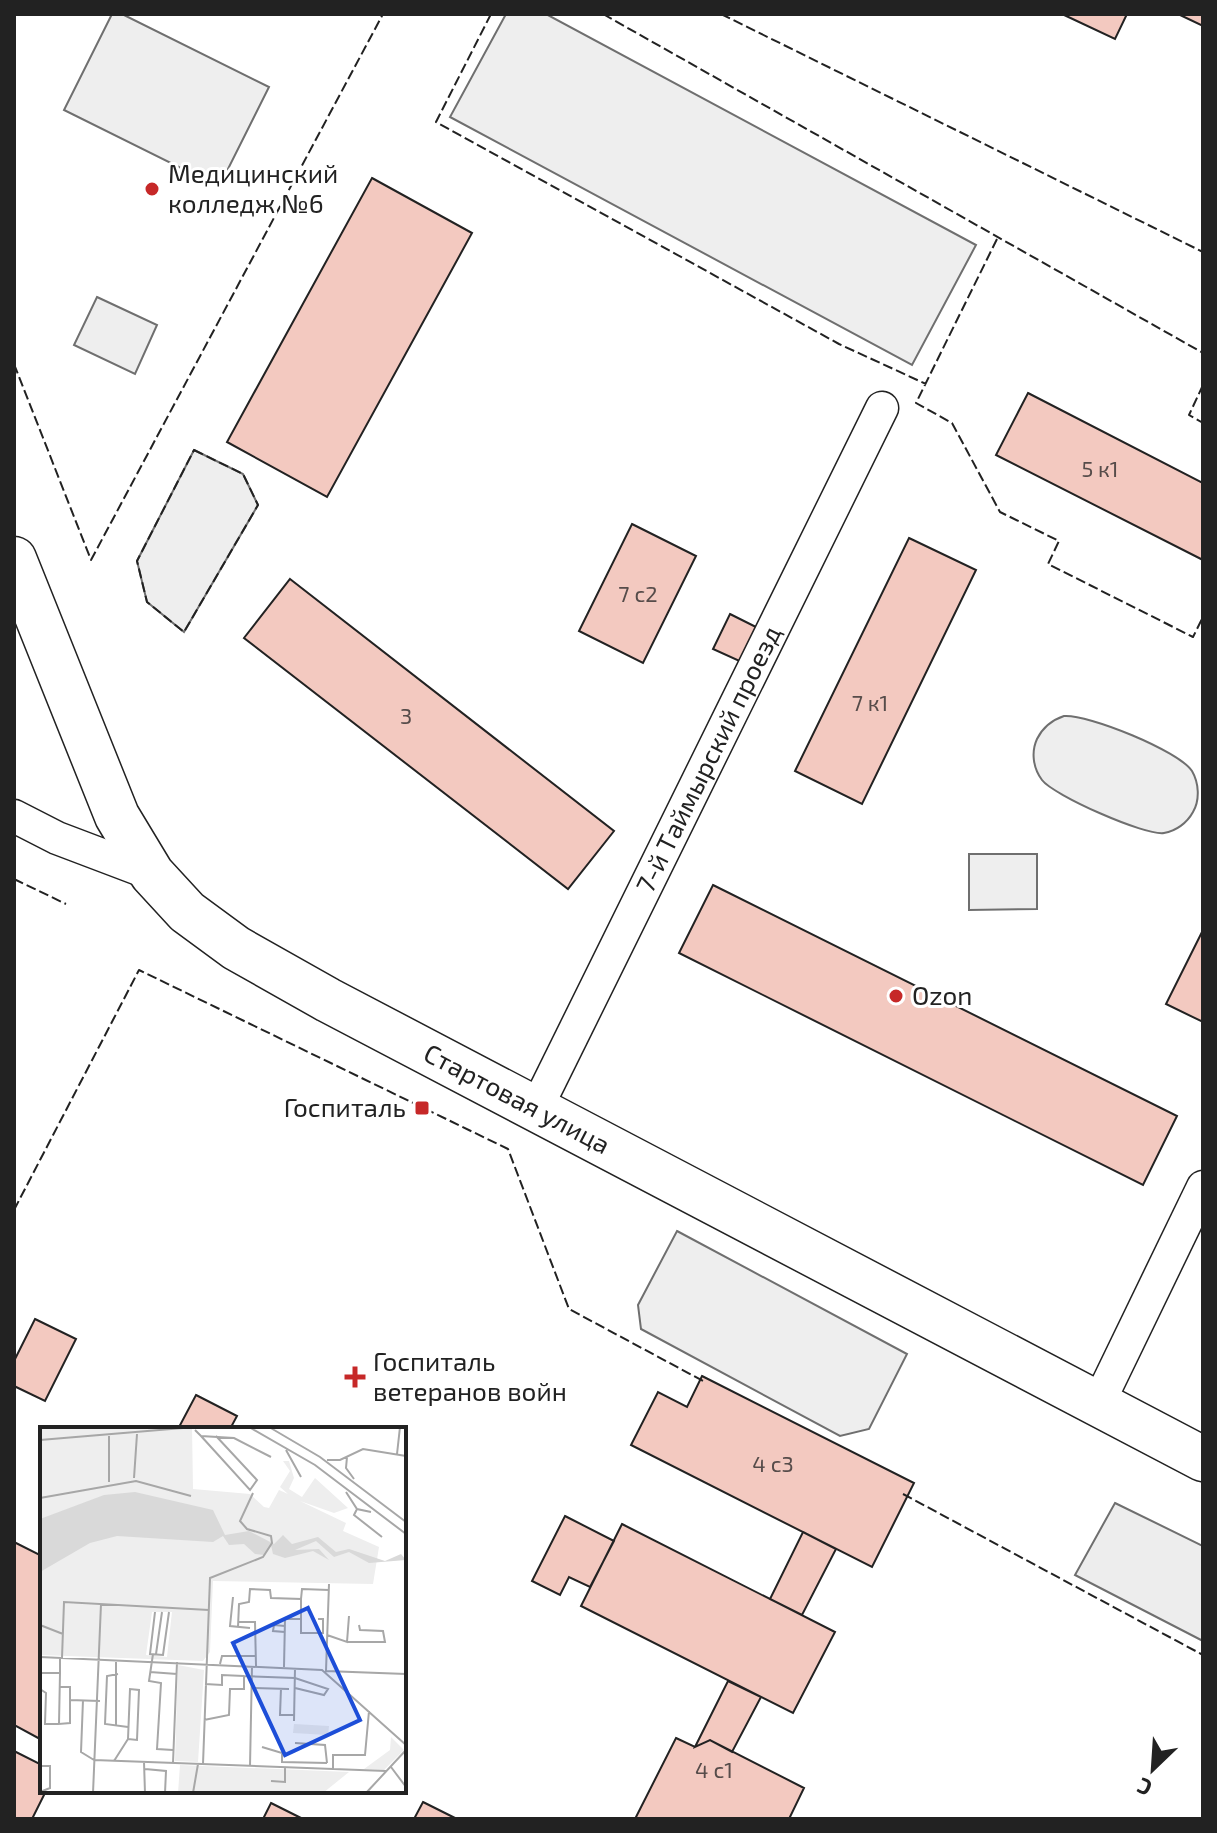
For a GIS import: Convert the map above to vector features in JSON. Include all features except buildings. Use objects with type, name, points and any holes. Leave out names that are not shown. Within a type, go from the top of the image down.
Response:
[{"type":"street","name":"7-й Таймырский проезд","points":[[536,1109],[882,408]]},
{"type":"street","name":"Стартовая улица","points":[[14,559],[117,816],[152,874],[187,912],[236,948],[1203,1459]]},
{"type":"street","points":[[14,816],[57,838],[152,874]]},
{"type":"street","points":[[1098,1404],[1203,1187]]},
{"type":"shaded area","points":[[112,14],[122,14],[269,87],[219,187],[64,110]]},
{"type":"shaded area","points":[[506,14],[546,14],[976,245],[912,365],[450,117]]},
{"type":"shaded area","points":[[97,297],[157,325],[135,374],[74,345]]},
{"type":"shaded area","points":[[194,450],[243,474],[258,505],[184,632],[147,602],[137,561]]},
{"type":"shaded area","points":[[1064,716],[1092,721],[1132,735],[1184,763],[1192,771],[1198,792],[1197,802],[1188,820],[1173,830],[1154,832],[1100,813],[1050,787],[1037,770],[1034,749],[1045,728]]},
{"type":"shaded area","points":[[969,854],[1037,854],[1037,909],[969,910]]},
{"type":"shaded area","points":[[677,1231],[907,1354],[869,1429],[840,1436],[641,1329],[638,1305]]},
{"type":"shaded area","points":[[1115,1503],[1203,1546],[1203,1641],[1075,1575]]},
{"type":"fence","points":[[14,364],[91,560],[383,14]]},
{"type":"fence","points":[[491,14],[436,122],[839,344],[926,384]]},
{"type":"fence","points":[[603,14],[1203,353]]},
{"type":"fence","points":[[721,14],[1203,252]]},
{"type":"fence","points":[[997,239],[916,403],[952,423],[1000,512],[1059,541],[1048,564],[1193,637],[1203,617]]},
{"type":"fence","points":[[1203,385],[1189,415],[1203,423]]},
{"type":"fence","points":[[194,450],[243,474],[258,505],[184,632],[147,602],[137,561],[194,450]]},
{"type":"fence","points":[[14,879],[66,904]]},
{"type":"fence","points":[[14,1210],[139,970],[508,1149],[569,1309],[705,1382]]},
{"type":"fence","points":[[903,1494],[1203,1655]]},
{"type":"place","name":"Медицинский колледж №6","points":[[152,189]]},
{"type":"place","name":"Ozon","points":[[896,996]]},
{"type":"place","name":"Госпиталь","points":[[422,1108]]},
{"type":"place","name":"Госпиталь ветеранов войн","points":[[355,1377]]}]
